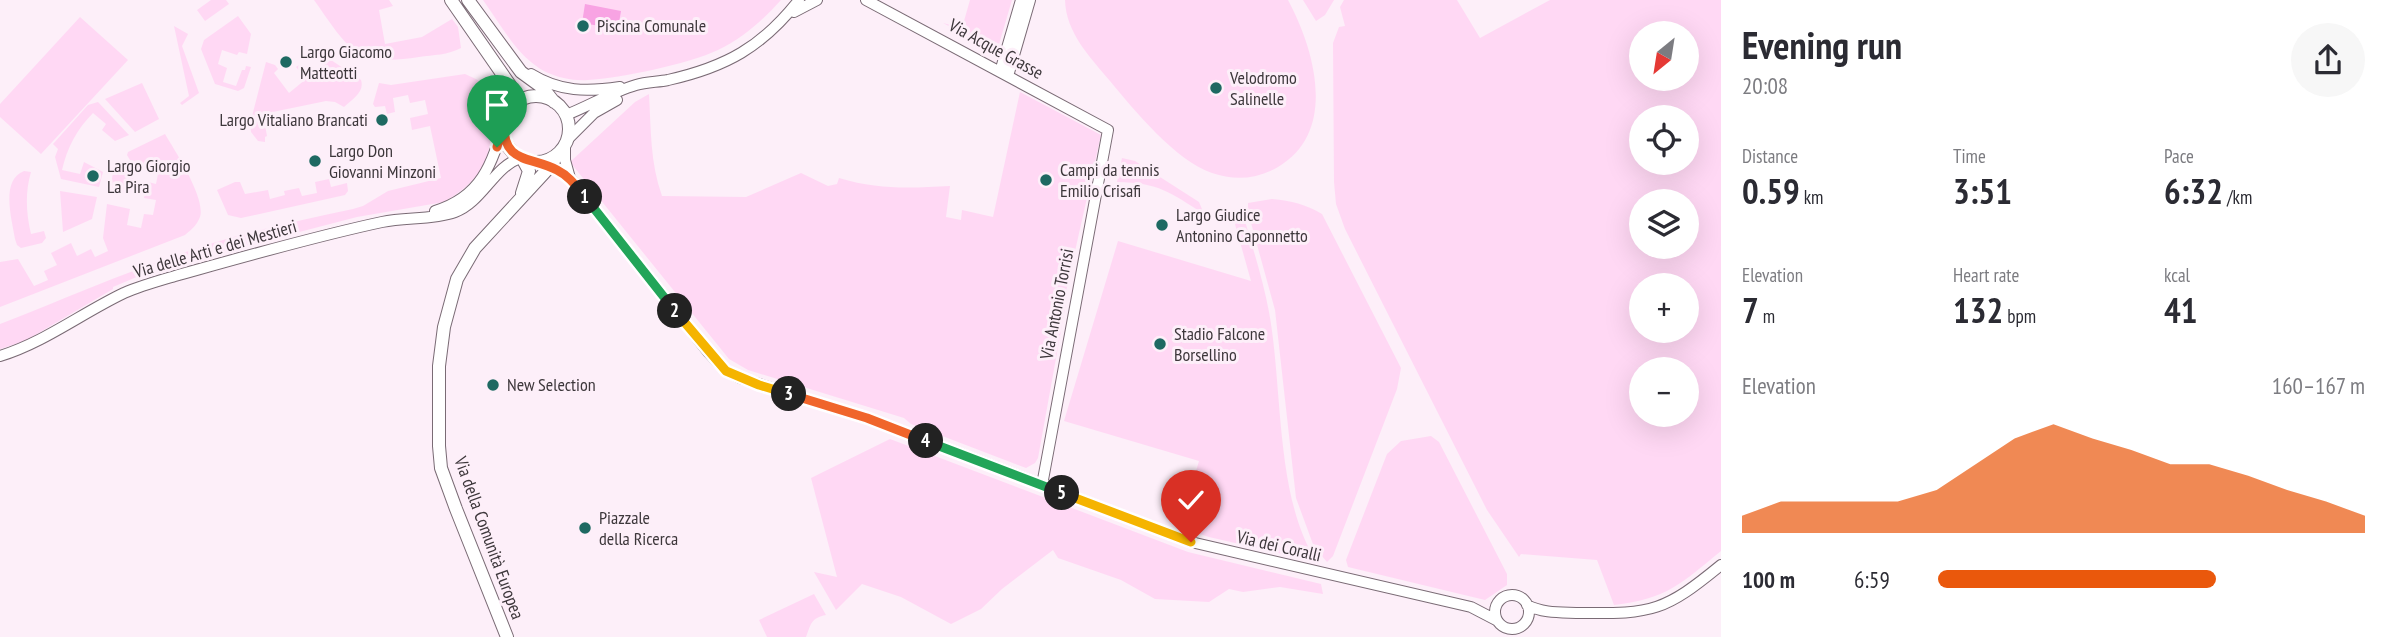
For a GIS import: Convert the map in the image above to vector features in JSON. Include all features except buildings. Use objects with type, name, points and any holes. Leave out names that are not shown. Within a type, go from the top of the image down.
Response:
[{"type":"main road","points":[[451,0],[521,101]]},
{"type":"main road","points":[[468,0],[522,72],[543,88],[566,115],[569,123],[564,146],[548,160],[525,160]]},
{"type":"main road","points":[[517,203],[530,171],[525,160],[506,143],[504,122],[513,106],[521,101],[538,97],[555,102]]},
{"type":"main road","name":"Via della Comunità Europea","points":[[507,637],[441,468],[439,366],[444,327],[457,279],[475,248],[550,166],[564,146]]},
{"type":"street","points":[[786,18],[799,0]]},
{"type":"street","points":[[509,56],[533,75],[559,88],[592,91],[665,81],[704,71],[735,58],[754,46],[786,18],[817,0]]},
{"type":"street","name":"Via Acque Grasse","points":[[866,0],[1108,130]]},
{"type":"street","points":[[1004,74],[1021,0]]},
{"type":"street","points":[[1004,74],[1030,0]]},
{"type":"street","points":[[570,178],[564,146],[594,113],[665,81]]},
{"type":"street","points":[[566,115],[637,85]]},
{"type":"street","points":[[411,218],[457,202],[476,186],[491,164],[504,122]]},
{"type":"street","name":"Via Antonio Torrisi","points":[[1042,485],[1108,130]]},
{"type":"street","points":[[411,218],[430,218],[464,208],[511,161],[525,160],[550,166],[570,178]]},
{"type":"street","name":"Via dei Coralli","points":[[570,178],[726,371],[759,385],[867,418],[1146,526],[1222,551],[1471,607]]},
{"type":"street","name":"Via delle Arti e dei Mestieri","points":[[0,356],[40,341],[124,293],[370,225],[411,218]]},
{"type":"street","points":[[1496,620],[1497,604],[1511,595],[1544,612],[1624,614],[1645,611],[1679,598],[1721,565]]},
{"type":"street","points":[[1471,607],[1497,604]]},
{"type":"street","points":[[1527,605],[1528,618]]},
{"type":"street","points":[[1471,607],[1496,620],[1503,627],[1513,629],[1522,626],[1528,618],[1544,612]]},
{"type":"shaded area","points":[[211,0],[226,0],[229,4],[205,21],[197,10]]},
{"type":"shaded area","points":[[314,0],[389,0],[393,6],[379,10],[385,44],[422,37],[452,19],[458,27],[461,48],[440,54],[397,59],[366,56],[345,42]]},
{"type":"shaded area","name":"Piscina Comunale","points":[[483,0],[781,0],[744,34],[705,55],[636,73],[583,80],[556,76],[536,66],[511,40]]},
{"type":"shaded area","points":[[970,0],[1012,0],[997,51],[943,23],[962,28]]},
{"type":"shaded area","name":"Velodromo Salinelle","points":[[1065,0],[1288,0],[1298,20],[1313,66],[1315,112],[1309,133],[1297,152],[1278,167],[1262,174],[1246,178],[1229,177],[1198,167],[1156,133],[1095,63],[1074,34],[1066,12]]},
{"type":"shaded area","points":[[1303,0],[1334,0],[1325,15],[1316,21]]},
{"type":"shaded area","points":[[1344,0],[1457,0],[1480,38],[1550,0],[1721,0],[1721,551],[1673,588],[1648,599],[1614,605],[1597,560],[1521,554],[1519,557],[1487,510],[1345,229],[1336,204],[1333,43],[1339,27],[1345,26],[1340,7]]},
{"type":"shaded area","points":[[585,4],[621,11],[618,29],[582,23]]},
{"type":"shaded area","points":[[238,16],[251,34],[247,54],[239,52],[237,55],[222,50],[218,64],[227,68],[223,82],[236,86],[242,70],[245,70],[246,66],[251,67],[244,88],[238,91],[215,84],[201,49],[204,40]]},
{"type":"shaded area","points":[[80,17],[128,60],[41,154],[0,117],[0,104]]},
{"type":"shaded area","points":[[174,26],[188,34],[182,46],[199,93],[182,105],[180,103],[189,96]]},
{"type":"shaded area","points":[[331,60],[361,80],[357,95],[344,107],[326,101],[263,114],[267,136],[265,142],[258,141],[251,132],[250,124],[266,62],[278,69],[274,73],[289,93],[306,79],[296,67],[299,65],[309,76]]},
{"type":"shaded area","points":[[465,74],[479,81],[487,94],[492,115],[491,140],[481,170],[464,188],[444,202],[357,217],[173,265],[172,262],[113,287],[25,341],[0,349],[0,324],[162,260],[269,228],[353,209],[388,191],[441,178],[430,126],[412,130],[410,118],[428,114],[425,100],[410,103],[408,95],[393,98],[395,112],[387,114],[385,106],[375,107],[373,104],[379,83],[391,85]]},
{"type":"shaded area","points":[[142,83],[159,119],[135,132],[105,99]]},
{"type":"shaded area","points":[[1020,92],[1101,135],[1065,296],[1067,297],[1038,458],[1026,468],[911,424],[904,418],[748,370],[729,359],[570,162],[635,102],[649,94],[653,158],[662,196],[746,197],[801,173],[828,186],[837,184],[839,178],[908,188],[950,186],[946,217],[961,220],[962,210],[993,217]]},
{"type":"shaded area","points":[[98,102],[129,135],[115,141],[102,130],[106,124],[93,113],[73,139],[62,170],[80,174],[84,162],[103,172],[99,187],[61,179],[55,157],[58,149],[53,144],[88,105]]},
{"type":"shaded area","points":[[165,134],[198,198],[200,217],[194,227],[185,235],[0,307],[0,262],[18,259],[34,286],[48,280],[44,271],[57,265],[51,253],[71,243],[77,256],[91,249],[95,257],[108,251],[103,238],[107,204],[130,209],[127,225],[141,228],[144,214],[153,215],[156,200],[144,198],[148,182],[156,184],[159,169],[130,160],[127,155],[128,152]]},
{"type":"shaded area","points":[[1122,158],[1135,161],[1199,202],[1204,214],[1164,190],[1144,184],[1117,182]]},
{"type":"shaded area","points":[[114,167],[134,172],[130,194],[110,190]]},
{"type":"shaded area","points":[[24,171],[31,172],[27,203],[31,234],[44,231],[46,238],[42,243],[21,248],[15,239],[9,201],[12,183]]},
{"type":"shaded area","points":[[329,179],[331,187],[347,183],[348,191],[345,195],[241,218],[228,215],[217,190],[240,182],[245,194],[268,190],[270,199],[285,195],[284,191],[299,188],[302,196],[317,193],[315,182]]},
{"type":"shaded area","points":[[60,191],[97,197],[92,219],[63,232]]},
{"type":"shaded area","points":[[1272,199],[1298,204],[1322,214],[1401,368],[1397,389],[1333,556],[1327,562],[1314,547],[1296,498],[1275,310],[1248,212],[1248,203]]},
{"type":"shaded area","points":[[1243,214],[1269,312],[1287,475],[1303,536],[1317,562],[1209,537],[1179,527],[1199,461],[1064,421],[1118,241],[1251,281],[1233,217]]},
{"type":"shaded area","points":[[1431,436],[1439,442],[1507,574],[1507,585],[1485,600],[1348,567],[1346,560],[1387,454],[1401,441]]},
{"type":"shaded area","points":[[890,439],[1188,552],[1321,584],[1323,594],[1280,587],[1243,592],[1229,589],[1209,602],[1155,599],[1121,580],[1058,558],[1053,550],[1002,589],[981,609],[951,624],[901,597],[862,584],[836,610],[814,572],[837,577],[811,478]]},
{"type":"shaded area","points":[[814,594],[826,615],[814,620],[806,637],[767,637],[759,620]]},
{"type":"place","name":"Piscina Comunale","points":[[583,26]]},
{"type":"place","name":"Largo Giacomo Matteotti","points":[[286,62]]},
{"type":"place","name":"Velodromo Salinelle","points":[[1216,88]]},
{"type":"place","name":"Largo Vitaliano Brancati","points":[[382,120]]},
{"type":"place","name":"Largo Don Giovanni Minzoni","points":[[315,161]]},
{"type":"place","name":"Largo Giorgio La Pira","points":[[93,176]]},
{"type":"place","name":"Campi da tennis Emilio Crisafi","points":[[1046,180]]},
{"type":"place","name":"Largo Giudice Antonino Caponnetto","points":[[1162,225]]},
{"type":"place","name":"Stadio Falcone Borsellino","points":[[1160,344]]},
{"type":"place","name":"New Selection","points":[[493,385]]},
{"type":"place","name":"Piazzale della Ricerca","points":[[585,528]]},
{"type":"route","points":[[497,147],[504,122],[506,143],[512,151],[523,160],[550,166],[570,178],[726,371],[759,385],[867,418],[1191,542]]}]
